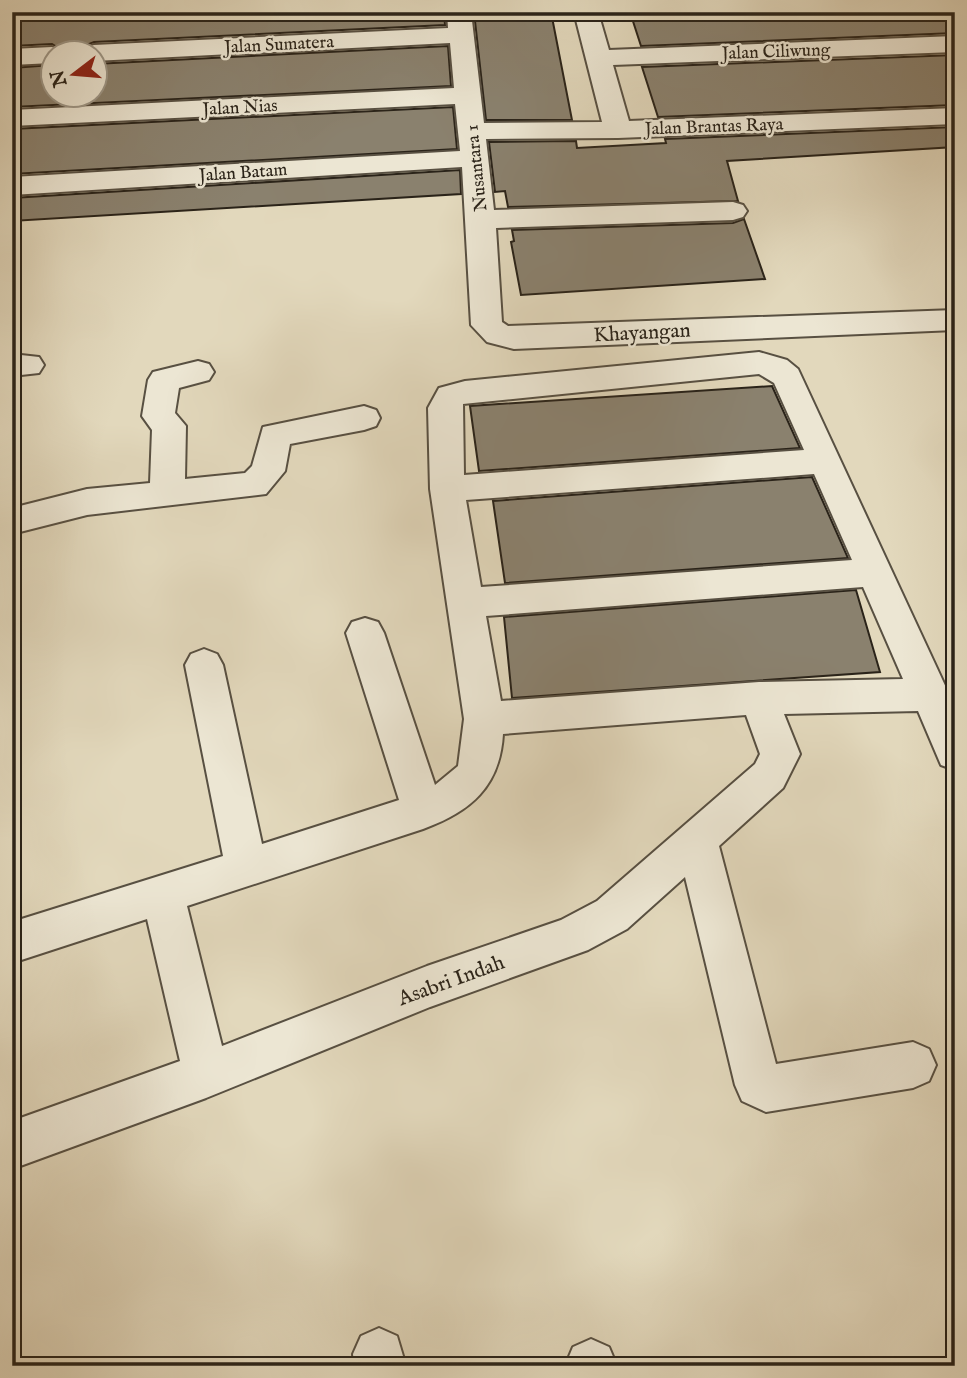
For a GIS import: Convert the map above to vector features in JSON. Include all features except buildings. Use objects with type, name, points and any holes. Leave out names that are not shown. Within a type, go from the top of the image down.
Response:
[{"type":"street","points":[[586,12],[618,130]]},
{"type":"street","name":"Jalan Sumatera","points":[[108,52],[461,24]]},
{"type":"street","name":"Nusantara 1","points":[[461,24],[481,219],[487,324]]},
{"type":"street","name":"Jalan Ciliwung","points":[[597,58],[955,44]]},
{"type":"street","points":[[12,57],[38,56]]},
{"type":"street","name":"Jalan Nias","points":[[12,118],[468,95]]},
{"type":"street","name":"Jalan Brantas Raya","points":[[473,144],[618,130],[955,116]]},
{"type":"street","name":"Jalan Batam","points":[[12,186],[473,144]]},
{"type":"street","points":[[481,219],[733,211]]},
{"type":"street","name":"Khayangan","points":[[487,324],[498,335],[514,338],[955,320]]},
{"type":"street","points":[[12,943],[423,811],[460,793],[479,771],[484,719],[447,489],[444,408],[451,396],[465,392],[759,363],[776,368],[787,377],[955,753]]},
{"type":"street","points":[[167,495],[169,426],[158,416],[164,380],[198,372]]},
{"type":"street","points":[[12,521],[87,502],[254,485],[268,471],[275,435],[364,418]]},
{"type":"street","points":[[447,489],[826,461]]},
{"type":"street","points":[[467,603],[876,572]]},
{"type":"street","points":[[365,633],[423,811]]},
{"type":"street","points":[[204,665],[247,869]]},
{"type":"street","points":[[484,719],[759,698],[930,695]]},
{"type":"street","name":"Asabri Indah","points":[[12,1145],[206,1075],[427,987],[573,936],[612,915],[769,776],[778,763],[780,754],[759,698]]},
{"type":"street","points":[[696,840],[758,1085],[766,1089],[913,1065]]},
{"type":"street","points":[[163,896],[206,1075]]}]
